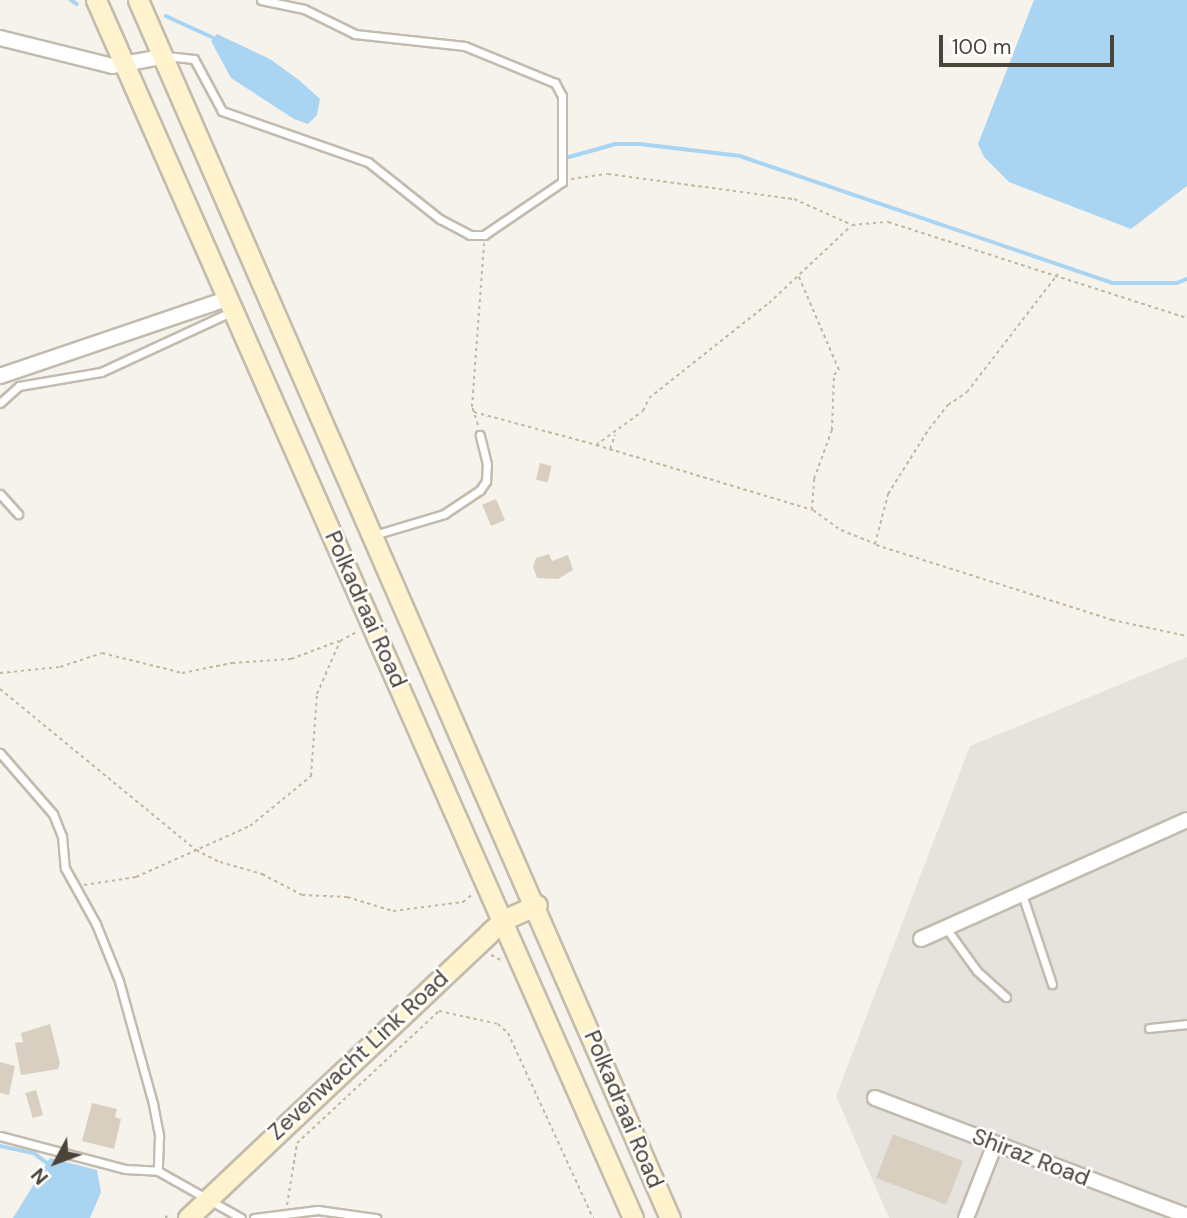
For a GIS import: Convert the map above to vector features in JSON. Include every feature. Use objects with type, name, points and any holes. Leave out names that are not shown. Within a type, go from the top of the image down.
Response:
[{"type":"main road","name":"Polkadraai Road","points":[[96,0],[633,1218]]},
{"type":"main road","name":"Polkadraai Road","points":[[138,0],[537,905],[670,1218]]},
{"type":"main road","name":"Zevenwacht Link Road","points":[[179,1216],[205,1201],[503,920],[537,905]]},
{"type":"street","points":[[0,37],[79,60],[124,64],[162,57]]},
{"type":"street","points":[[0,376],[232,304]]},
{"type":"street","points":[[921,939],[1187,820]]},
{"type":"street","name":"Shiraz Road","points":[[875,1098],[1186,1217]]},
{"type":"street","points":[[967,1218],[995,1144]]},
{"type":"lane","points":[[162,57],[180,54],[194,60],[214,101],[226,113],[368,162],[454,228],[484,235],[562,182],[562,96],[555,83],[465,46],[355,34],[304,9],[261,0]]},
{"type":"lane","points":[[0,403],[19,386],[102,372],[232,304]]},
{"type":"lane","points":[[372,535],[444,514],[480,490],[487,464],[480,435]]},
{"type":"lane","points":[[0,494],[18,514]]},
{"type":"lane","points":[[0,753],[53,814],[73,886],[96,923],[119,981],[157,1125],[159,1171]]},
{"type":"lane","points":[[1022,894],[1052,984]]},
{"type":"lane","points":[[946,929],[977,971],[1006,997]]},
{"type":"lane","points":[[1149,1028],[1187,1024]]},
{"type":"lane","points":[[0,1136],[125,1169],[159,1171],[205,1201],[241,1218]]},
{"type":"lane","points":[[254,1218],[318,1210],[376,1218]]},
{"type":"path","points":[[562,182],[608,174],[793,199],[852,225],[888,222],[1059,274],[1111,297],[1187,318]]},
{"type":"path","points":[[596,445],[615,434],[643,411],[649,398],[798,275],[852,225]]},
{"type":"path","points":[[480,435],[474,412],[484,235]]},
{"type":"path","points":[[875,544],[888,494],[925,435],[948,405],[967,392],[1059,274]]},
{"type":"path","points":[[798,275],[839,370],[834,375],[832,430],[814,479],[812,510]]},
{"type":"path","points":[[474,412],[596,445],[812,510],[841,530],[875,544],[1112,620],[1187,636]]},
{"type":"path","points":[[610,450],[615,434]]},
{"type":"path","points":[[0,673],[60,667],[102,653],[182,673],[232,663],[291,659],[340,641],[372,623]]},
{"type":"path","points":[[73,886],[136,877],[250,826],[312,776],[317,694],[340,641]]},
{"type":"path","points":[[0,689],[196,850],[262,874],[302,895],[347,897],[393,911],[463,902],[474,893]]},
{"type":"path","points":[[286,1212],[297,1143],[439,1012],[498,1024],[508,1033],[593,1218]]},
{"type":"path","points":[[164,1218],[179,1216]]},
{"type":"shaded area","points":[[1187,657],[1187,1218],[889,1218],[836,1096],[970,746]]},
{"type":"water","points":[[1034,0],[1187,0],[1187,186],[1131,229],[1009,182],[984,157],[978,144]]},
{"type":"water","points":[[217,34],[270,59],[299,80],[320,99],[317,115],[308,124],[294,119],[231,78],[211,41]]},
{"type":"water","points":[[50,1158],[97,1170],[101,1192],[90,1218],[13,1218]]},
{"type":"building","points":[[540,463],[552,466],[548,482],[536,479]]},
{"type":"building","points":[[496,499],[505,520],[491,526],[482,505]]},
{"type":"building","points":[[549,554],[552,561],[568,555],[573,570],[558,579],[537,578],[533,567],[536,558]]},
{"type":"building","points":[[50,1024],[60,1063],[58,1069],[21,1075],[15,1043],[23,1042],[21,1033]]},
{"type":"building","points":[[0,1062],[15,1066],[9,1095],[0,1093]]},
{"type":"building","points":[[36,1090],[43,1115],[33,1118],[25,1093]]},
{"type":"building","points":[[92,1103],[117,1109],[115,1117],[121,1119],[114,1149],[82,1141]]},
{"type":"building","points":[[893,1134],[963,1161],[946,1205],[876,1178]]},
{"type":"waterway","points":[[71,0],[77,4]]},
{"type":"waterway","points":[[166,16],[214,38]]},
{"type":"waterway","points":[[569,157],[616,144],[640,144],[740,156],[1112,283],[1177,283],[1187,279]]},
{"type":"waterway","points":[[0,1146],[34,1153],[46,1162]]}]
